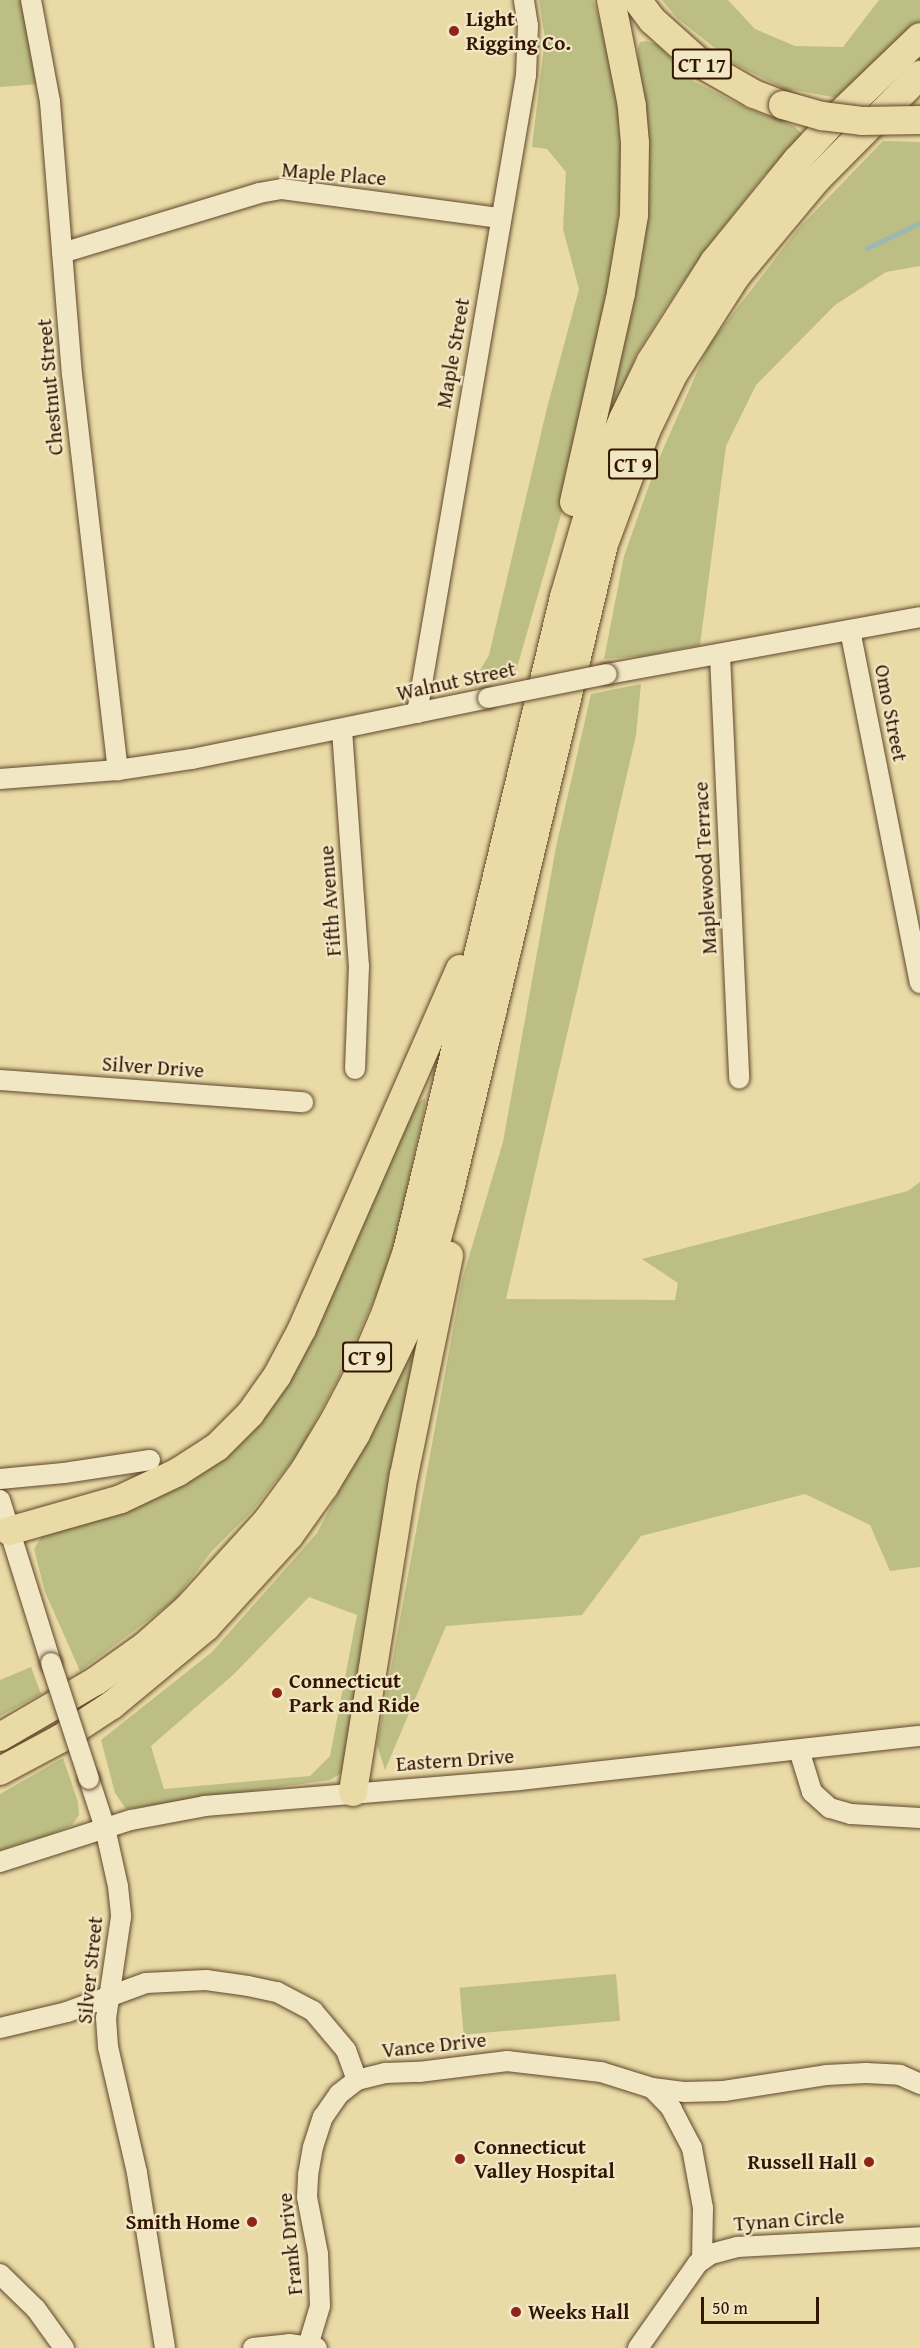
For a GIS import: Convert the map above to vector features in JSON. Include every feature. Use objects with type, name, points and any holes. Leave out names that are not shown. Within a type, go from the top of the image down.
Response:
[{"type":"highway","points":[[533,725],[573,511],[621,293],[634,215],[635,143],[632,106],[611,0]]},
{"type":"highway","name":"CT 17","points":[[637,0],[652,20],[700,63],[736,85],[783,105],[822,116],[862,121],[920,120]]},
{"type":"highway","name":"CT 9","points":[[0,1737],[96,1681],[145,1646],[188,1608],[267,1521],[304,1471],[334,1421],[378,1331],[407,1251],[580,535],[603,467],[651,361],[701,282],[754,211],[839,115],[920,37]]},
{"type":"highway","name":"CT 9","points":[[0,1771],[60,1739],[112,1705],[206,1627],[288,1536],[324,1487],[356,1434],[409,1324],[429,1268],[446,1206],[604,544],[646,431],[673,375],[736,276],[816,180],[920,75]]},
{"type":"highway","points":[[9,1531],[121,1499],[178,1472],[217,1447],[250,1414],[277,1376],[302,1329],[452,991],[507,837]]},
{"type":"highway","points":[[354,1792],[404,1475],[468,1161],[510,936]]},
{"type":"street","name":"Chestnut Street","points":[[31,0],[50,102],[80,450],[118,770]]},
{"type":"street","name":"Maple Street","points":[[417,713],[528,57],[528,26],[524,0]]},
{"type":"street","name":"Maple Place","points":[[62,253],[259,193],[282,189],[500,218]]},
{"type":"street","name":"Walnut Street","points":[[0,779],[118,770],[192,759],[606,674],[920,617]]},
{"type":"street","name":"Omo Street","points":[[850,630],[920,983]]},
{"type":"street","name":"Maplewood Terrace","points":[[720,655],[739,1079]]},
{"type":"street","name":"Fifth Avenue","points":[[342,730],[359,966],[355,1069]]},
{"type":"street","name":"Silver Drive","points":[[0,1080],[303,1102]]},
{"type":"street","points":[[0,1479],[64,1473],[150,1460]]},
{"type":"street","name":"Silver Street","points":[[0,1500],[105,1828],[118,1886],[121,1917],[119,1945],[109,1996],[108,2047],[137,2173],[165,2348]]},
{"type":"street","name":"Eastern Drive","points":[[0,1862],[132,1820],[205,1806],[520,1780],[920,1736]]},
{"type":"street","points":[[799,1750],[812,1792],[830,1808],[851,1814],[920,1818]]},
{"type":"street","name":"Vance Drive","points":[[0,2028],[67,2012],[146,1983],[206,1980],[277,1992],[300,2002],[319,2017],[346,2050],[357,2080],[386,2073],[418,2072],[507,2061],[601,2072],[652,2088],[684,2092],[724,2091],[826,2075],[866,2073],[900,2075],[920,2084]]},
{"type":"street","name":"Frank Drive","points":[[312,2347],[320,2306],[318,2254],[307,2198],[311,2156],[323,2117],[339,2094],[357,2080]]},
{"type":"street","points":[[652,2088],[670,2108],[692,2148],[703,2208],[702,2260]]},
{"type":"street","name":"Tynan Circle","points":[[638,2348],[686,2278],[702,2260],[711,2254],[738,2247],[920,2237]]},
{"type":"street","points":[[0,2274],[36,2309],[64,2348]]},
{"type":"street","points":[[252,2348],[289,2344],[312,2347]]},
{"type":"green space","points":[[0,0],[21,0],[39,84],[0,87]]},
{"type":"green space","points":[[539,0],[593,0],[614,62],[623,174],[608,308],[565,501],[514,678],[473,682],[489,655],[547,408],[579,289],[563,229],[566,172],[547,149],[532,147],[545,38]]},
{"type":"green space","points":[[662,0],[728,0],[755,29],[795,46],[843,47],[879,0],[920,0],[920,21],[838,98],[783,88],[735,64],[677,18]]},
{"type":"green space","points":[[647,41],[658,45],[693,81],[746,108],[794,126],[805,137],[784,162],[765,174],[704,251],[666,307],[637,353],[596,454],[638,68],[638,48],[640,42]]},
{"type":"green space","points":[[883,141],[920,142],[920,266],[886,272],[835,305],[756,385],[726,446],[700,645],[643,656],[604,659],[624,556],[657,463],[709,345],[798,229]]},
{"type":"green space","points":[[641,684],[636,735],[506,1299],[675,1300],[678,1283],[642,1259],[908,1191],[920,1182],[920,1567],[890,1571],[870,1525],[805,1494],[641,1536],[582,1615],[446,1626],[385,1770],[377,1745],[462,1280],[503,1142],[556,847],[591,694]]},
{"type":"green space","points":[[425,1098],[396,1239],[380,1286],[340,1375],[299,1452],[251,1512],[211,1552],[175,1600],[80,1671],[45,1592],[34,1549],[42,1536],[199,1471],[346,1255],[392,1160],[410,1115],[418,1103]]},
{"type":"green space","points":[[431,1316],[348,1769],[330,1780],[126,1809],[115,1793],[101,1740],[212,1652],[317,1533]],"holes":[[[309,1597],[357,1615],[330,1756],[310,1776],[164,1789],[151,1746],[234,1674]]]},
{"type":"green space","points":[[31,1667],[41,1694],[0,1716],[0,1680]]},
{"type":"green space","points":[[63,1758],[78,1802],[79,1815],[72,1825],[49,1835],[0,1850],[0,1794]]},
{"type":"green space","points":[[616,1974],[620,2021],[464,2035],[460,1988]]},
{"type":"waterway","points":[[867,248],[920,223]]},
{"type":"place","name":"Light Rigging Co.","points":[[454,31]]},
{"type":"place","name":"Connecticut Park and Ride","points":[[277,1693]]},
{"type":"place","name":"Connecticut Valley Hospital","points":[[460,2159]]},
{"type":"place","name":"Russell Hall","points":[[869,2162]]},
{"type":"place","name":"Smith Home","points":[[252,2222]]},
{"type":"place","name":"Weeks Hall","points":[[516,2312]]}]
